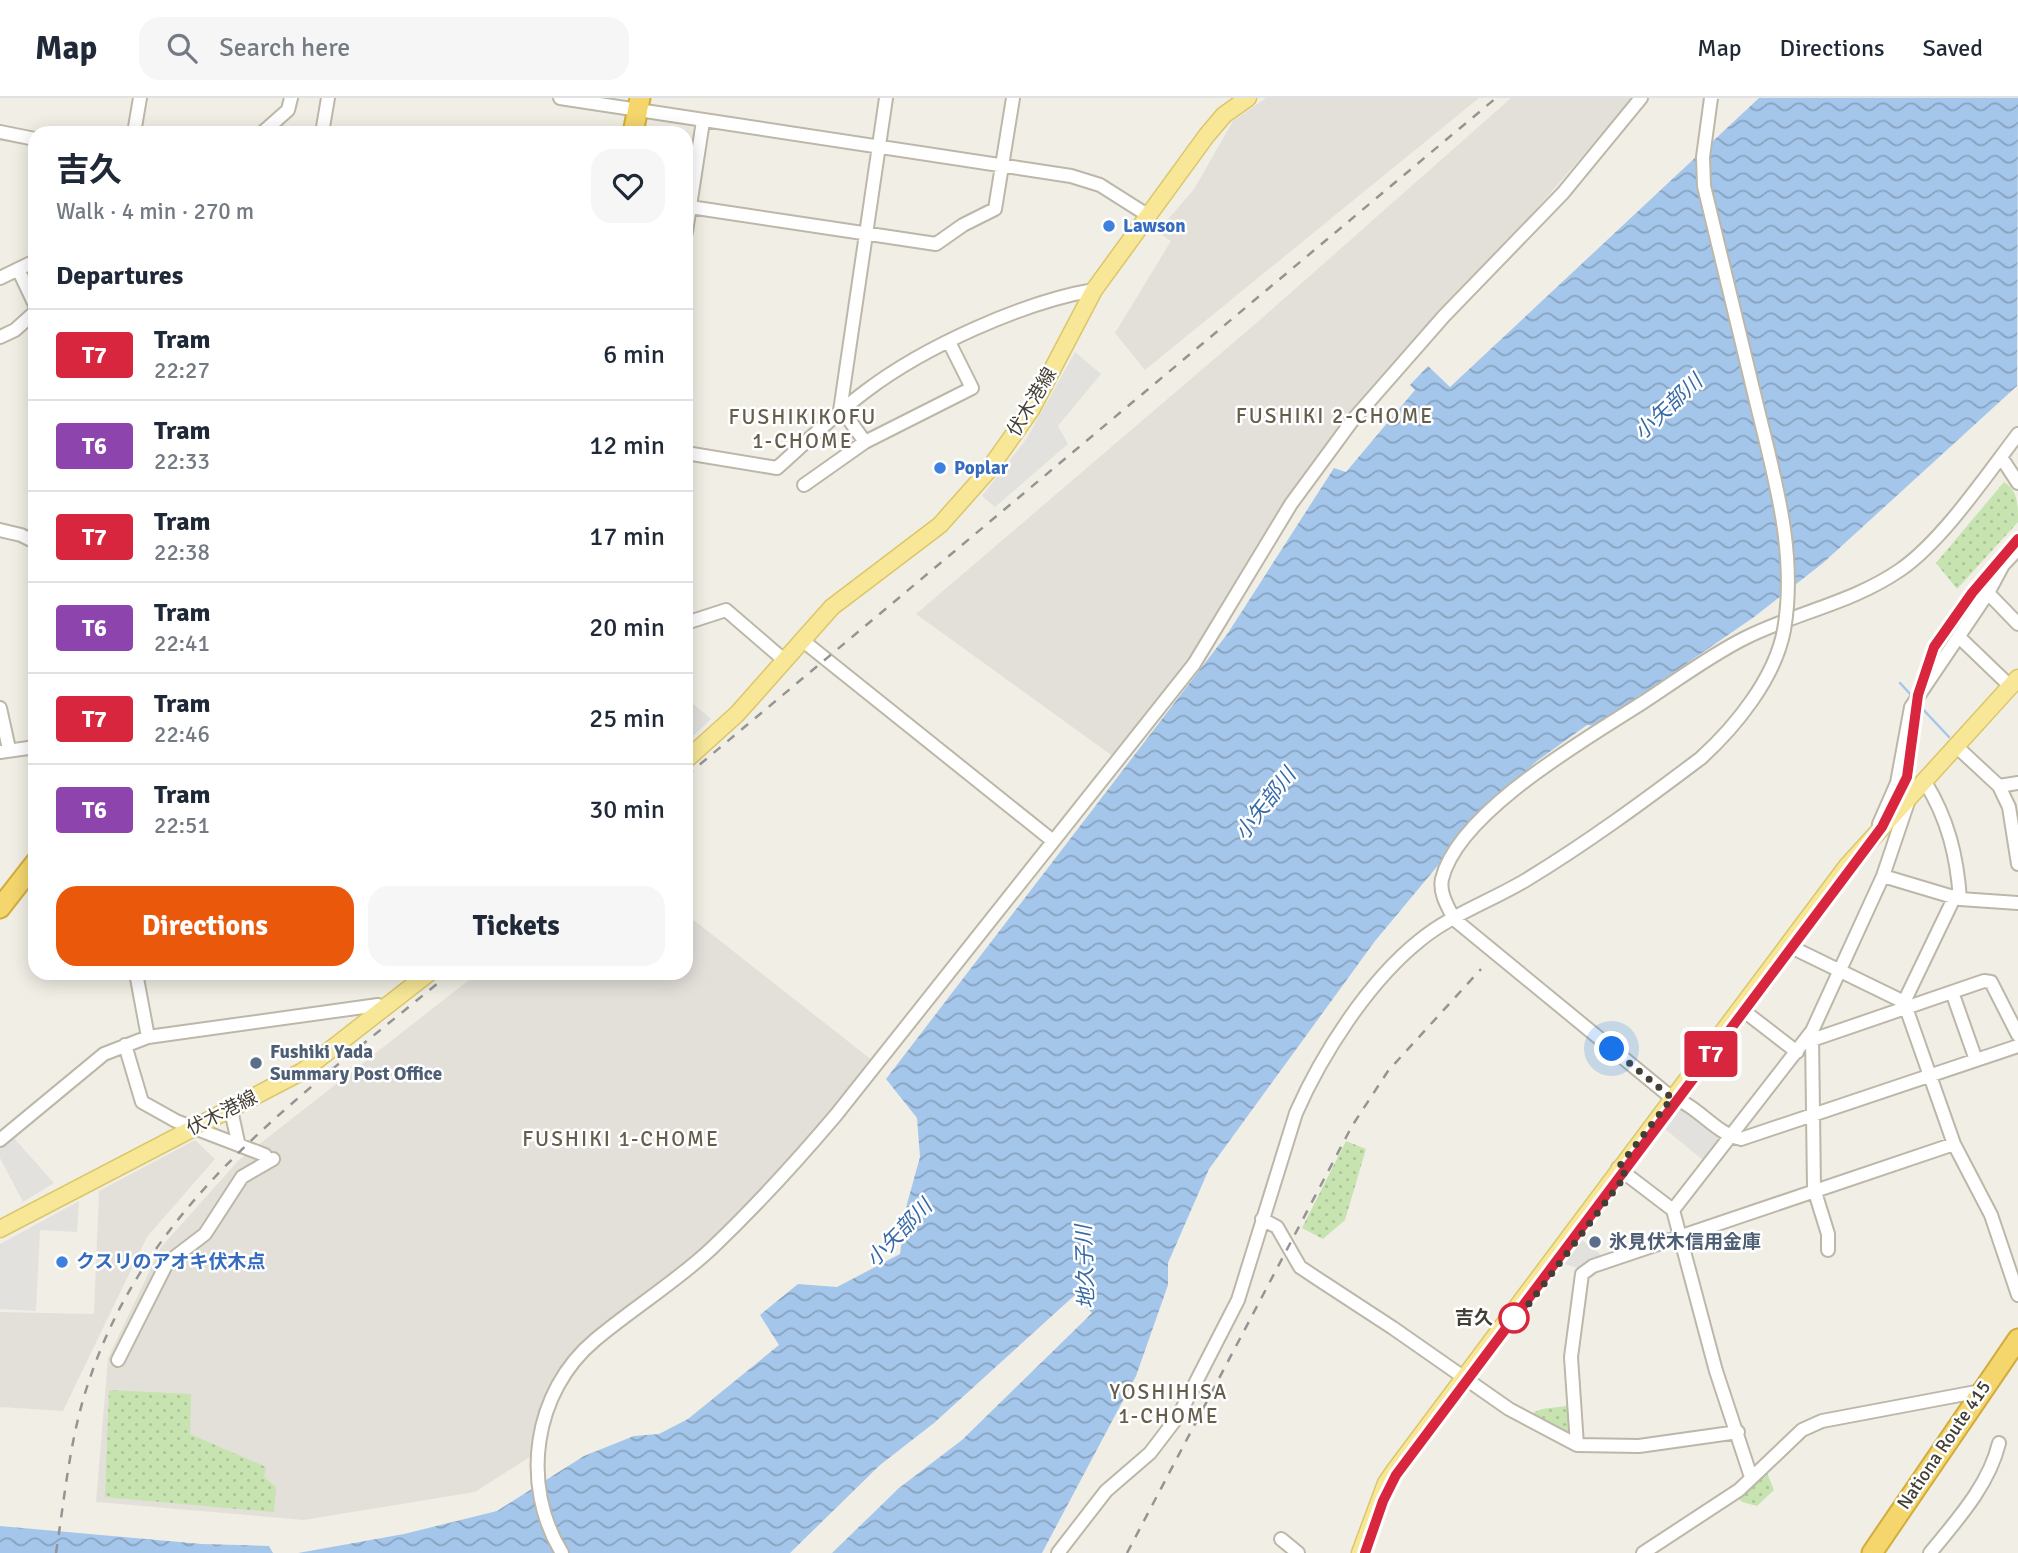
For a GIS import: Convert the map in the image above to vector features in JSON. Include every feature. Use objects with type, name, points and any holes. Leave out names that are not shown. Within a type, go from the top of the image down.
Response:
[{"type":"highway","points":[[634,126],[639,103]]},
{"type":"highway","points":[[0,904],[28,871]]},
{"type":"highway","name":"Nationa Route 415","points":[[1872,1553],[2018,1339]]},
{"type":"main road","name":"伏木港線","points":[[693,754],[729,721],[832,607],[940,525],[987,472],[1031,410],[1094,290],[1206,135],[1224,115],[1248,98]]},
{"type":"main road","points":[[1360,1553],[1386,1483],[1677,1099],[1867,842],[1908,802],[2014,682]]},
{"type":"main road","points":[[1791,947],[1895,815]]},
{"type":"main road","name":"伏木港線","points":[[0,1229],[303,1071],[420,980]]},
{"type":"main road","points":[[1370,1553],[1393,1489],[1466,1380]]},
{"type":"street","points":[[135,126],[140,98]]},
{"type":"street","points":[[270,126],[288,110],[290,98]]},
{"type":"street","points":[[323,126],[328,98]]},
{"type":"street","points":[[560,98],[639,103],[703,121],[1071,176],[1100,185],[1149,216]]},
{"type":"street","points":[[865,442],[841,410],[887,98]]},
{"type":"street","points":[[693,206],[936,244],[963,225],[995,209],[1013,98]]},
{"type":"street","points":[[562,1553],[547,1525],[538,1488],[536,1453],[542,1421],[567,1372],[593,1342],[712,1248],[793,1166],[1194,664],[1291,504],[1352,421],[1444,316],[1563,193],[1641,98]]},
{"type":"street","points":[[1058,1553],[1105,1491],[1150,1453],[1179,1415],[1238,1300],[1296,1114],[1328,1051],[1362,1002],[1419,941],[1525,880],[1594,836],[1701,758],[1741,714],[1765,679],[1784,632],[1789,579],[1780,501],[1703,186],[1704,148],[1711,98]]},
{"type":"street","points":[[693,186],[703,121]]},
{"type":"street","points":[[0,132],[28,138]]},
{"type":"street","points":[[0,278],[28,264]]},
{"type":"street","points":[[18,269],[28,290]]},
{"type":"street","points":[[693,454],[777,468],[841,410],[869,389],[949,342],[1058,296],[1094,290]]},
{"type":"street","points":[[0,337],[15,330],[28,318]]},
{"type":"street","points":[[804,485],[865,442],[972,388],[949,342]]},
{"type":"street","points":[[2018,434],[1925,549],[1903,568],[1859,595],[1766,629],[1728,647],[1549,762],[1520,784],[1472,829],[1441,881],[1444,899],[1454,919],[1677,1099],[1730,1137],[1741,1139],[2018,1046]]},
{"type":"street","points":[[2001,457],[2018,483]]},
{"type":"street","points":[[1,529],[28,539]]},
{"type":"street","points":[[1867,842],[1888,808],[1897,783],[1911,707],[1988,593],[2003,565],[2018,549]]},
{"type":"street","points":[[1988,593],[2018,624]]},
{"type":"street","points":[[693,621],[726,611],[784,660]]},
{"type":"street","points":[[1959,637],[2014,682]]},
{"type":"street","points":[[802,640],[1053,841]]},
{"type":"street","points":[[0,708],[4,751],[28,748]]},
{"type":"street","points":[[1957,747],[1999,786],[2009,807],[2018,864]]},
{"type":"street","points":[[1905,1006],[1957,897],[1957,856],[1937,802],[1925,782]]},
{"type":"street","points":[[1999,786],[2018,783]]},
{"type":"street","points":[[1673,1210],[1812,1036],[1883,876],[1908,802]]},
{"type":"street","points":[[1883,876],[1957,897],[2018,903]]},
{"type":"street","points":[[1791,947],[1905,1006],[1954,1144],[1991,1215],[2018,1296]]},
{"type":"street","points":[[137,980],[148,1037]]},
{"type":"street","points":[[1812,1036],[1984,981],[1991,982],[2018,1035]]},
{"type":"street","points":[[1952,992],[1976,1060]]},
{"type":"street","points":[[0,1140],[104,1054],[148,1037],[378,1005],[385,1009]]},
{"type":"street","points":[[1743,1011],[1797,1052]]},
{"type":"street","points":[[1812,1036],[1814,1189],[1826,1223],[1828,1250]]},
{"type":"street","points":[[118,1360],[167,1263],[205,1234],[242,1177],[269,1157],[238,1142],[193,1128],[142,1102],[125,1045]]},
{"type":"street","points":[[231,1110],[238,1142]]},
{"type":"street","points":[[1577,1445],[1571,1357],[1582,1274],[1593,1266],[1814,1189],[1954,1144]]},
{"type":"street","points":[[1622,1172],[1673,1210],[1716,1371],[1751,1477]]},
{"type":"street","points":[[1262,1219],[1277,1227],[1300,1267],[1509,1409],[1577,1445],[1639,1446],[1738,1433]]},
{"type":"street","points":[[1643,1553],[1724,1501],[1802,1430],[1822,1421],[1981,1391]]},
{"type":"street","points":[[1930,1553],[1976,1491],[1994,1461],[1999,1443]]},
{"type":"street","points":[[1281,1539],[1298,1553]]},
{"type":"shaded area","points":[[1266,98],[1479,98],[1145,370],[1115,333],[1171,241],[1157,232],[1194,189],[1233,121]]},
{"type":"shaded area","points":[[1511,98],[1633,98],[1352,421],[1194,664],[1118,760],[916,614],[1261,319]]},
{"type":"shaded area","points":[[1075,352],[1101,374],[1058,426],[1068,444],[995,507],[982,496],[1027,438]]},
{"type":"shaded area","points":[[693,704],[711,719],[693,736]]},
{"type":"shaded area","points":[[693,919],[877,1064],[712,1248],[567,1372],[536,1453],[475,1492],[304,1520],[96,1502],[108,1358],[161,1247],[239,1160],[469,980],[693,980]]},
{"type":"shaded area","points":[[1681,1105],[1724,1138],[1704,1161],[1665,1129]]},
{"type":"shaded area","points":[[14,1138],[54,1183],[23,1202],[0,1158],[0,1148]]},
{"type":"shaded area","points":[[195,1140],[215,1159],[147,1237],[63,1411],[0,1407],[0,1312],[94,1314],[99,1191]]},
{"type":"shaded area","points":[[79,1201],[77,1232],[40,1230],[36,1311],[0,1309],[0,1244]]},
{"type":"shaded area","points":[[1582,1240],[1604,1257],[1585,1270],[1564,1264]]},
{"type":"green space","points":[[2004,482],[2016,499],[2018,522],[1957,589],[1936,563]]},
{"type":"green space","points":[[1346,1141],[1366,1149],[1345,1220],[1323,1239],[1302,1228]]},
{"type":"green space","points":[[109,1390],[191,1394],[190,1434],[266,1467],[264,1477],[276,1487],[274,1512],[105,1497]]},
{"type":"green space","points":[[1574,1405],[1577,1445],[1523,1417],[1542,1409]]},
{"type":"green space","points":[[1765,1468],[1774,1490],[1757,1506],[1742,1502],[1735,1494]]},
{"type":"water","points":[[1759,98],[2018,98],[2017,386],[1823,563],[1754,617],[1596,726],[1587,725],[1537,761],[1461,830],[1445,857],[1375,941],[1209,1169],[1168,1263],[1168,1285],[1136,1376],[1042,1553],[832,1553],[899,1488],[962,1440],[1092,1313],[1075,1295],[934,1423],[880,1465],[790,1553],[298,1553],[404,1534],[497,1511],[584,1456],[634,1436],[659,1434],[688,1419],[779,1345],[760,1315],[798,1284],[837,1287],[900,1254],[907,1204],[920,1157],[917,1118],[886,1079],[1228,633],[1334,468],[1346,472],[1415,390],[1410,385],[1428,366],[1450,387]]},
{"type":"water","points":[[0,1526],[202,1544],[269,1546],[273,1553],[0,1553]]},
{"type":"waterway","points":[[1900,683],[1912,696]]},
{"type":"waterway","points":[[1918,704],[1949,737]]},
{"type":"tram line","points":[[1365,1553],[1383,1501],[1396,1475],[1882,827],[1907,777],[1918,695],[1934,647],[1972,593],[2018,539]]},
{"type":"tram line","name":"T7","points":[[1365,1553],[1383,1501],[1396,1475],[1882,827],[1907,777],[1918,695],[1934,647],[1972,593],[2018,539]]},
{"type":"railway","points":[[693,770],[1496,98]]},
{"type":"railway","points":[[1127,1553],[1352,1126],[1388,1071],[1481,969]]},
{"type":"railway","points":[[56,1553],[65,1488],[82,1402],[116,1315],[151,1256],[193,1202],[239,1152],[289,1106],[441,980]]},
{"type":"place","name":"Lawson","points":[[1109,226]]},
{"type":"place","name":"Poplar","points":[[940,468]]},
{"type":"place","name":"Fushiki Yada Summary Post Office","points":[[256,1063]]},
{"type":"place","name":"氷見伏木信用金庫","points":[[1595,1242]]},
{"type":"place","name":"クスリのアオキ伏木点","points":[[62,1262]]},
{"type":"place","name":"吉久","points":[[1514,1318]]},
{"type":"district","name":"FUSHIKI 2-CHOME","points":[[1335,416]]},
{"type":"district","name":"FUSHIKIKOFU 1-CHOME","points":[[803,429]]},
{"type":"district","name":"FUSHIKI 1-CHOME","points":[[621,1139]]},
{"type":"district","name":"YOSHIHISA 1-CHOME","points":[[1169,1404]]},
{"type":"route","points":[[1514,1318],[1516,1321],[1626,1175],[1618,1168],[1672,1098],[1612,1049]]},
{"type":"water label","name":"小矢部川","points":[[1668,407]]},
{"type":"water label","name":"小矢部川","points":[[1265,804]]},
{"type":"water label","name":"小矢部川","points":[[899,1233]]},
{"type":"water label","name":"地久子川","points":[[1085,1267]]}]
